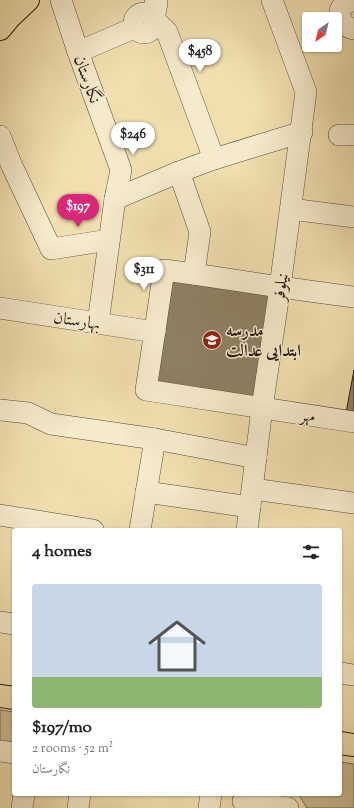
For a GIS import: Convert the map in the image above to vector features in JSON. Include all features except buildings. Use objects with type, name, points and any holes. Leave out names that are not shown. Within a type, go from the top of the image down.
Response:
[{"type":"main road","points":[[0,29],[28,0]]},
{"type":"main road","points":[[0,696],[12,698]]},
{"type":"main road","points":[[342,743],[354,745]]},
{"type":"street","name":"نگارستان","points":[[61,0],[120,170],[98,324]]},
{"type":"street","name":"نیلوفر","points":[[247,528],[262,408],[302,132],[306,92],[272,0]]},
{"type":"street","points":[[354,1],[348,2],[342,7],[340,14],[341,21],[346,27],[354,29]]},
{"type":"street","points":[[78,52],[134,28],[133,21],[136,16],[155,10],[167,32],[214,160]]},
{"type":"street","points":[[115,199],[179,172],[302,132]]},
{"type":"street","points":[[0,136],[6,169],[51,249],[109,240]]},
{"type":"street","points":[[179,172],[200,232],[194,274]]},
{"type":"street","points":[[291,209],[354,218]]},
{"type":"street","points":[[155,332],[164,270],[354,297]]},
{"type":"street","name":"بهارستان","points":[[0,308],[155,332]]},
{"type":"street","name":"مهر","points":[[155,332],[146,390],[354,422]]},
{"type":"street","points":[[0,410],[28,414],[51,424],[155,439],[256,458]]},
{"type":"street","points":[[140,528],[155,439]]},
{"type":"street","points":[[146,492],[354,503]]},
{"type":"street","points":[[0,515],[81,528]]},
{"type":"street","points":[[0,622],[12,624]]},
{"type":"street","points":[[342,673],[354,675]]},
{"type":"street","points":[[0,751],[12,753]]},
{"type":"street","points":[[22,808],[24,796]]},
{"type":"street","points":[[78,808],[80,796]]},
{"type":"street","points":[[209,808],[211,796]]},
{"type":"street","points":[[243,801],[288,808]]},
{"type":"shaded area","points":[[0,710],[12,712],[12,745],[0,743]]},
{"type":"shaded area","points":[[342,762],[354,764],[354,808],[307,808],[300,796],[342,796]]},
{"type":"place","name":"مدرسه ابتدایی عدالت","points":[[212,340]]}]
